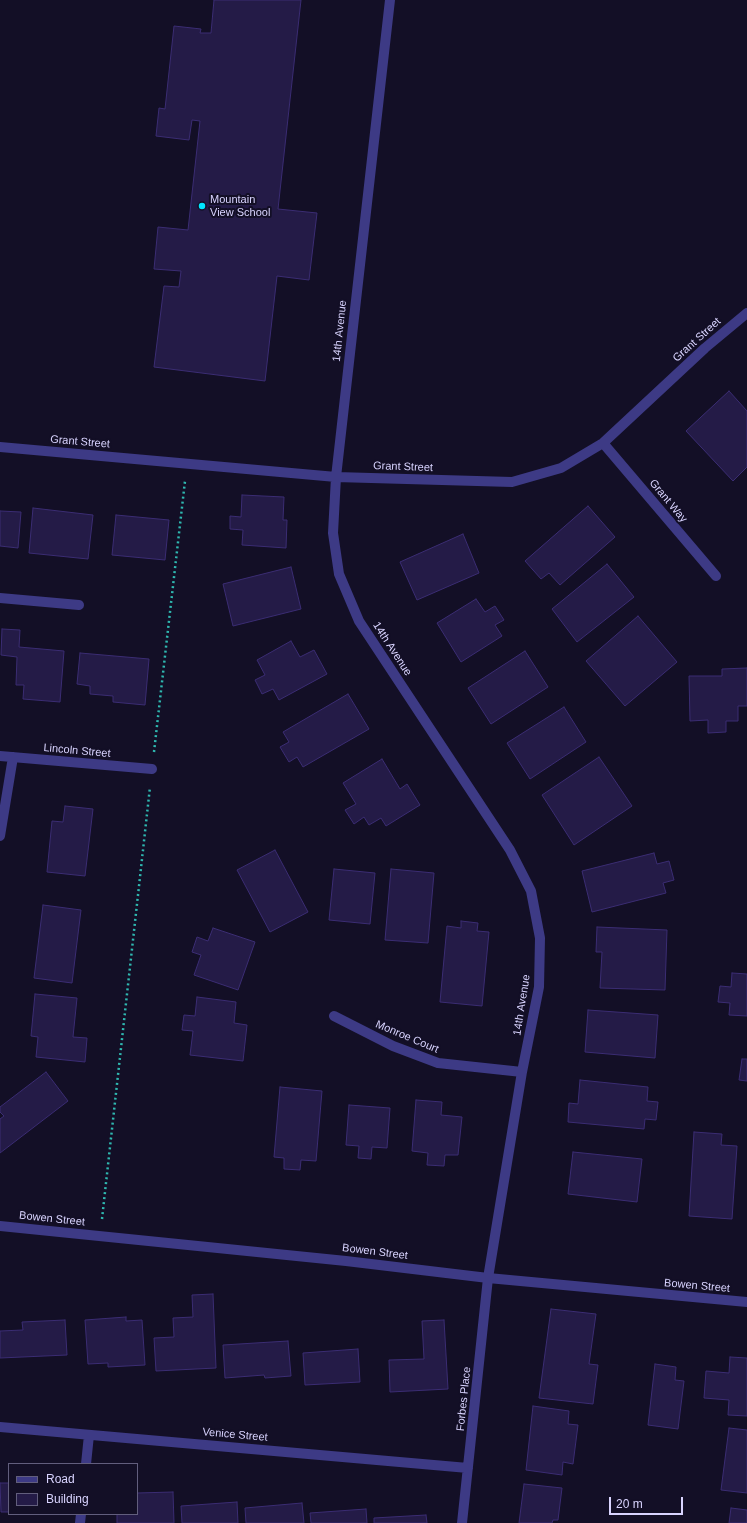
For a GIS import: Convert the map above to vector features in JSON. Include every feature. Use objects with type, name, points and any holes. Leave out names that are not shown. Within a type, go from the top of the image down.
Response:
[{"type":"street","name":"14th Avenue","points":[[390,0],[336,477],[333,533],[339,574],[359,621],[510,850],[532,891],[540,938],[539,987],[522,1072],[488,1278]]},
{"type":"street","name":"Grant Street","points":[[0,447],[336,477],[512,482],[561,468],[603,443],[704,348],[747,313]]},
{"type":"street","name":"Grant Way","points":[[603,443],[716,576]]},
{"type":"street","points":[[0,598],[79,605]]},
{"type":"street","name":"Lincoln Street","points":[[0,756],[152,769]]},
{"type":"street","points":[[0,836],[13,757]]},
{"type":"street","name":"Monroe Court","points":[[334,1016],[393,1046],[438,1063],[522,1072]]},
{"type":"street","name":"Bowen Street","points":[[0,1226],[346,1261],[488,1278],[747,1302]]},
{"type":"street","name":"Forbes Place","points":[[462,1523],[488,1278]]},
{"type":"street","name":"Venice Street","points":[[0,1427],[468,1468]]},
{"type":"street","points":[[86,1463],[89,1435]]},
{"type":"path","points":[[100,1236],[185,477],[190,463]]},
{"type":"building","name":"Mountain View School","points":[[214,0],[301,0],[278,209],[317,213],[309,280],[277,276],[265,381],[154,367],[164,286],[179,287],[181,271],[154,269],[158,227],[188,230],[200,121],[192,120],[189,140],[156,136],[159,108],[165,109],[174,26],[201,29],[200,33],[211,33]]},
{"type":"building","points":[[729,391],[747,411],[747,467],[733,481],[686,431]]},
{"type":"building","points":[[242,495],[284,497],[283,520],[287,520],[286,548],[242,545],[243,530],[230,529],[230,516],[241,517]]},
{"type":"building","points":[[588,506],[615,537],[560,585],[549,573],[541,579],[525,561]]},
{"type":"building","points":[[33,508],[93,515],[88,559],[29,553]]},
{"type":"building","points":[[0,511],[21,512],[18,548],[0,546]]},
{"type":"building","points":[[116,515],[169,520],[165,560],[112,555]]},
{"type":"building","points":[[463,534],[479,573],[417,600],[400,562]]},
{"type":"building","points":[[607,564],[634,597],[577,642],[552,609]]},
{"type":"building","points":[[291,567],[301,609],[233,626],[223,584]]},
{"type":"building","points":[[476,599],[485,612],[495,606],[504,620],[495,625],[502,636],[461,662],[437,623]]},
{"type":"building","points":[[638,616],[677,662],[625,706],[586,661]]},
{"type":"building","points":[[2,629],[20,630],[19,647],[64,651],[60,702],[23,699],[24,685],[16,685],[17,657],[1,655]]},
{"type":"building","points":[[291,641],[300,657],[314,650],[327,674],[279,700],[273,689],[262,694],[255,680],[265,675],[257,660]]},
{"type":"building","points":[[525,651],[548,687],[491,724],[468,688]]},
{"type":"building","points":[[80,653],[149,659],[145,705],[113,702],[113,696],[90,694],[90,686],[77,684]]},
{"type":"building","points":[[747,668],[747,706],[738,706],[738,721],[726,721],[726,732],[708,733],[708,720],[690,721],[689,676],[722,676],[722,669]]},
{"type":"building","points":[[348,694],[369,729],[303,767],[297,757],[289,762],[280,747],[289,742],[283,732]]},
{"type":"building","points":[[564,707],[586,742],[530,779],[507,743]]},
{"type":"building","points":[[599,757],[632,806],[574,845],[542,795]]},
{"type":"building","points":[[382,759],[400,789],[407,784],[420,805],[386,826],[381,818],[369,825],[364,817],[354,824],[345,810],[356,804],[343,783]]},
{"type":"building","points":[[65,806],[93,809],[85,876],[47,872],[52,821],[63,822]]},
{"type":"building","points":[[275,850],[308,912],[270,932],[237,870]]},
{"type":"building","points":[[654,853],[657,864],[669,861],[674,880],[663,883],[666,893],[592,912],[582,871]]},
{"type":"building","points":[[334,869],[375,873],[370,924],[329,920]]},
{"type":"building","points":[[391,869],[434,873],[428,943],[385,940]]},
{"type":"building","points":[[43,905],[81,910],[72,983],[34,978]]},
{"type":"building","points":[[461,921],[478,923],[477,931],[489,932],[482,1006],[440,1002],[447,926],[461,928]]},
{"type":"building","points":[[597,927],[667,930],[665,990],[600,988],[602,952],[596,952]]},
{"type":"building","points":[[213,928],[255,942],[238,990],[194,975],[201,955],[192,952],[197,937],[208,941]]},
{"type":"building","points":[[732,973],[747,974],[747,1016],[729,1015],[730,1003],[718,1002],[720,986],[731,987]]},
{"type":"building","points":[[35,994],[77,998],[73,1037],[87,1038],[85,1062],[36,1057],[38,1037],[31,1036]]},
{"type":"building","points":[[197,997],[236,1002],[234,1023],[247,1025],[243,1061],[190,1055],[193,1031],[182,1030],[184,1015],[195,1016]]},
{"type":"building","points":[[588,1010],[658,1015],[655,1058],[585,1052]]},
{"type":"building","points":[[742,1059],[747,1059],[747,1081],[739,1080]]},
{"type":"building","points":[[46,1072],[68,1101],[0,1153],[0,1119],[4,1116],[0,1112],[0,1107]]},
{"type":"building","points":[[580,1080],[648,1087],[647,1101],[658,1102],[656,1120],[645,1119],[644,1129],[568,1122],[569,1103],[578,1104]]},
{"type":"building","points":[[280,1087],[322,1091],[316,1161],[301,1160],[300,1170],[284,1169],[284,1158],[274,1157]]},
{"type":"building","points":[[416,1100],[442,1102],[441,1115],[462,1117],[458,1155],[445,1155],[444,1166],[427,1165],[428,1153],[412,1151]]},
{"type":"building","points":[[349,1105],[390,1108],[387,1148],[372,1147],[371,1159],[358,1158],[359,1146],[346,1145]]},
{"type":"building","points":[[694,1132],[722,1134],[721,1145],[737,1146],[732,1219],[689,1216]]},
{"type":"building","points":[[573,1152],[642,1159],[637,1202],[568,1194]]},
{"type":"building","points":[[213,1294],[216,1368],[156,1371],[154,1338],[174,1337],[173,1318],[193,1317],[192,1295]]},
{"type":"building","points":[[551,1309],[596,1314],[589,1364],[598,1365],[593,1404],[539,1398]]},
{"type":"building","points":[[126,1317],[126,1321],[142,1320],[145,1365],[108,1367],[108,1363],[88,1364],[85,1320]]},
{"type":"building","points":[[65,1320],[67,1355],[0,1358],[0,1331],[23,1330],[22,1322]]},
{"type":"building","points":[[444,1320],[448,1389],[390,1392],[389,1360],[424,1359],[422,1321]]},
{"type":"building","points":[[288,1341],[291,1376],[265,1378],[264,1375],[225,1378],[223,1345]]},
{"type":"building","points":[[358,1349],[360,1382],[305,1385],[303,1353]]},
{"type":"building","points":[[730,1357],[747,1358],[747,1416],[728,1415],[729,1400],[704,1398],[706,1371],[729,1373]]},
{"type":"building","points":[[655,1364],[676,1367],[675,1380],[684,1381],[678,1429],[648,1425]]},
{"type":"building","points":[[533,1406],[569,1411],[568,1424],[578,1425],[573,1464],[563,1462],[562,1475],[526,1470]]},
{"type":"building","points":[[729,1428],[747,1430],[747,1493],[721,1490]]},
{"type":"building","points":[[0,1483],[8,1483],[8,1512],[1,1512]]},
{"type":"building","points":[[524,1484],[562,1488],[558,1520],[553,1520],[552,1523],[519,1523]]},
{"type":"building","points":[[173,1492],[174,1523],[117,1523],[117,1515],[138,1515],[138,1493]]},
{"type":"building","points":[[237,1502],[238,1523],[182,1523],[181,1506]]},
{"type":"building","points":[[302,1503],[304,1523],[246,1523],[245,1508]]},
{"type":"building","points":[[731,1508],[747,1510],[747,1523],[729,1523]]},
{"type":"building","points":[[366,1509],[367,1523],[311,1523],[310,1513]]},
{"type":"building","points":[[426,1515],[427,1523],[374,1523],[374,1518]]},
{"type":"place","name":"Mountain View School","points":[[202,206]]}]
